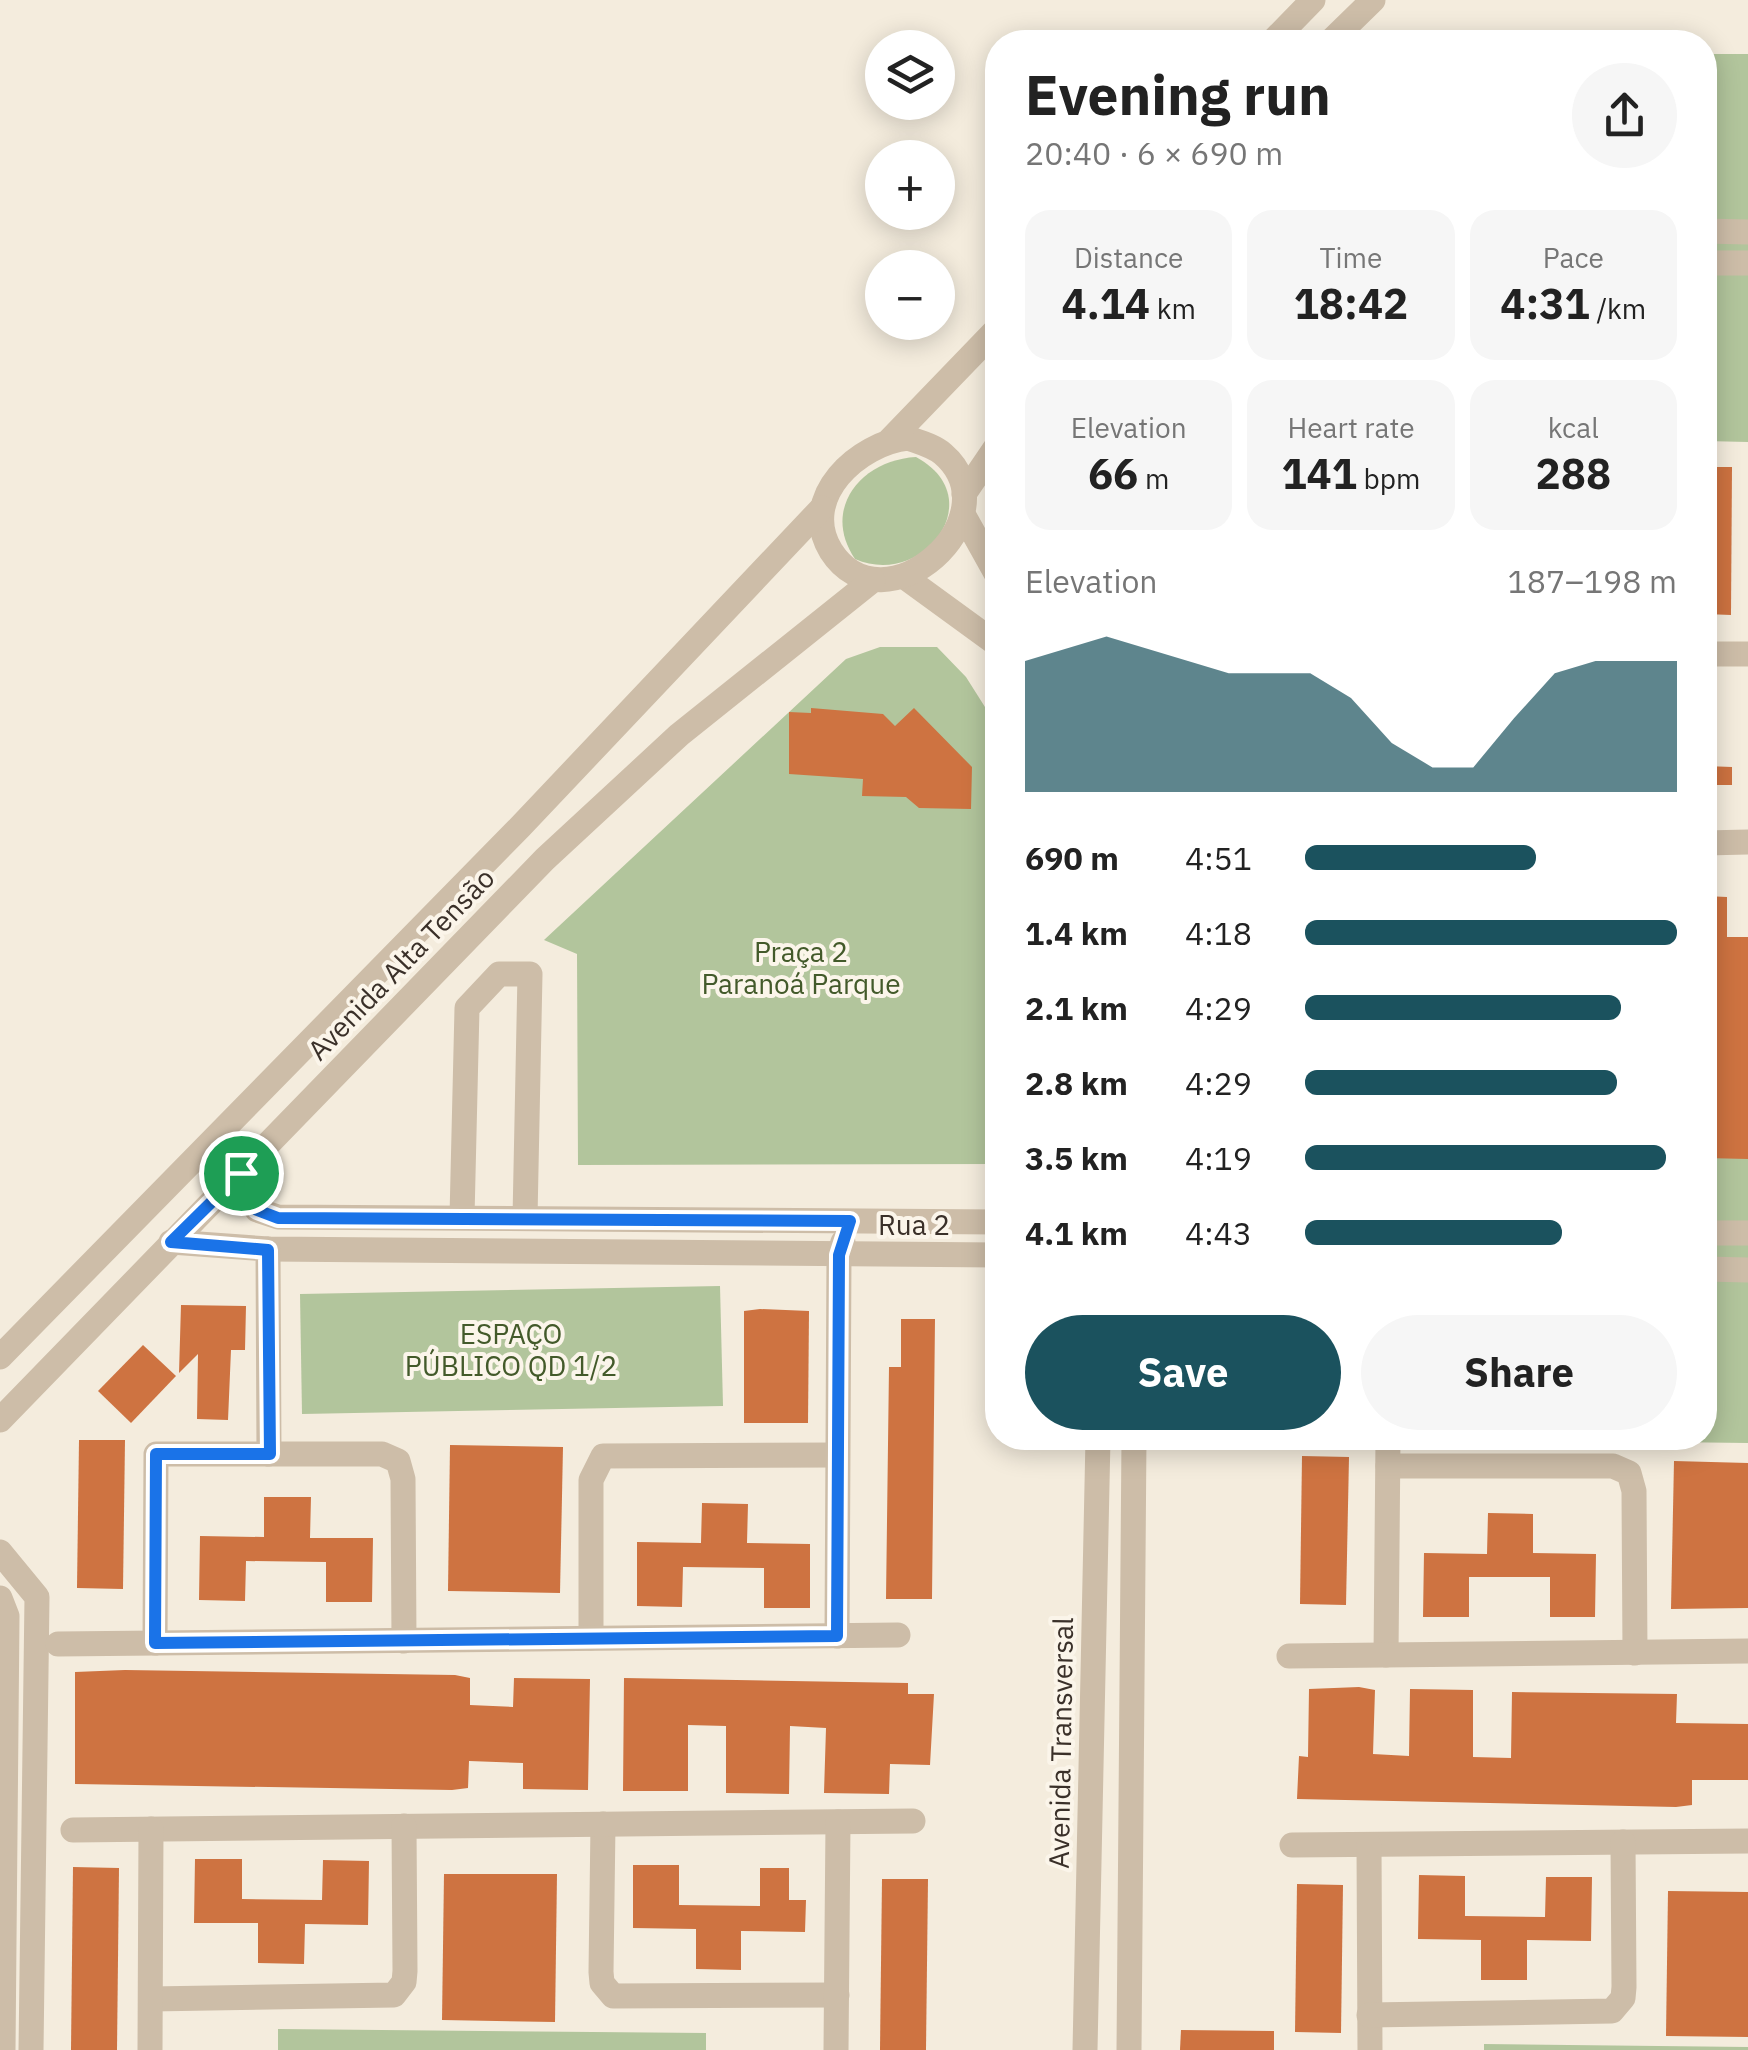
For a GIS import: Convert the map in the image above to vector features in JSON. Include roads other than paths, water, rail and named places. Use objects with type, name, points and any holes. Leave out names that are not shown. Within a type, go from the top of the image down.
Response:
[{"type":"street","points":[[1284,30],[1313,0]]},
{"type":"street","points":[[1342,30],[1373,0]]},
{"type":"street","points":[[1717,231],[1748,232]]},
{"type":"street","points":[[1717,262],[1748,263]]},
{"type":"street","points":[[890,440],[985,341]]},
{"type":"street","points":[[985,467],[964,505],[938,554],[906,578],[873,580],[842,565],[824,536],[822,508],[837,477],[872,446],[908,438],[940,450],[952,463],[964,505],[985,549]]},
{"type":"street","name":"Avenida Alta Tensão","points":[[0,1357],[520,828],[822,508]]},
{"type":"street","points":[[906,578],[985,636]]},
{"type":"street","name":"Avenida Alta Tensão","points":[[0,1420],[550,854],[679,734],[873,580]]},
{"type":"street","points":[[1717,654],[1748,654]]},
{"type":"street","points":[[1717,842],[1748,842]]},
{"type":"street","points":[[462,1217],[467,1008],[499,974],[530,974],[525,1218]]},
{"type":"street","name":"Rua 2","points":[[241,1173],[253,1204],[270,1217],[985,1222]]},
{"type":"street","points":[[837,1636],[839,1255],[850,1221]]},
{"type":"street","points":[[1717,1232],[1748,1233]]},
{"type":"street","name":"Rua 2","points":[[171,1242],[268,1250],[985,1255]]},
{"type":"street","points":[[268,1250],[270,1454]]},
{"type":"street","points":[[1717,1269],[1748,1270]]},
{"type":"street","name":"Avenida Transversal","points":[[1085,2050],[1098,1450]]},
{"type":"street","points":[[1129,2050],[1134,1450]]},
{"type":"street","points":[[1386,1655],[1388,1450]]},
{"type":"street","points":[[155,1643],[156,1454],[382,1454],[398,1461],[403,1480],[404,1641]]},
{"type":"street","points":[[591,1638],[591,1480],[603,1456],[837,1454]]},
{"type":"street","points":[[1388,1466],[1622,1468],[1633,1481],[1634,1492],[1635,1653]]},
{"type":"street","points":[[0,1552],[19,1570],[36,1597],[31,2050]]},
{"type":"street","points":[[0,1598],[7,1616],[2,2050]]},
{"type":"street","points":[[58,1644],[898,1636]]},
{"type":"street","points":[[1289,1656],[1748,1651]]},
{"type":"street","points":[[73,1830],[913,1821]]},
{"type":"street","points":[[836,2050],[838,1822]]},
{"type":"street","points":[[603,1824],[601,1972],[602,1982],[613,1996],[837,1996]]},
{"type":"street","points":[[151,1999],[394,1995],[404,1982],[405,1971],[404,1826]]},
{"type":"street","points":[[150,2050],[151,1829]]},
{"type":"street","points":[[1292,1846],[1748,1841]]},
{"type":"street","points":[[1369,2014],[1612,2011],[1623,1998],[1624,1987],[1623,1842]]},
{"type":"street","points":[[1369,1845],[1370,2050]]},
{"type":"park label","name":"Praça 2 Paranoá Parque","points":[[801,968]]},
{"type":"park label","name":"ESPAÇO PÚBLICO QD 1/2","points":[[511,1350]]}]
